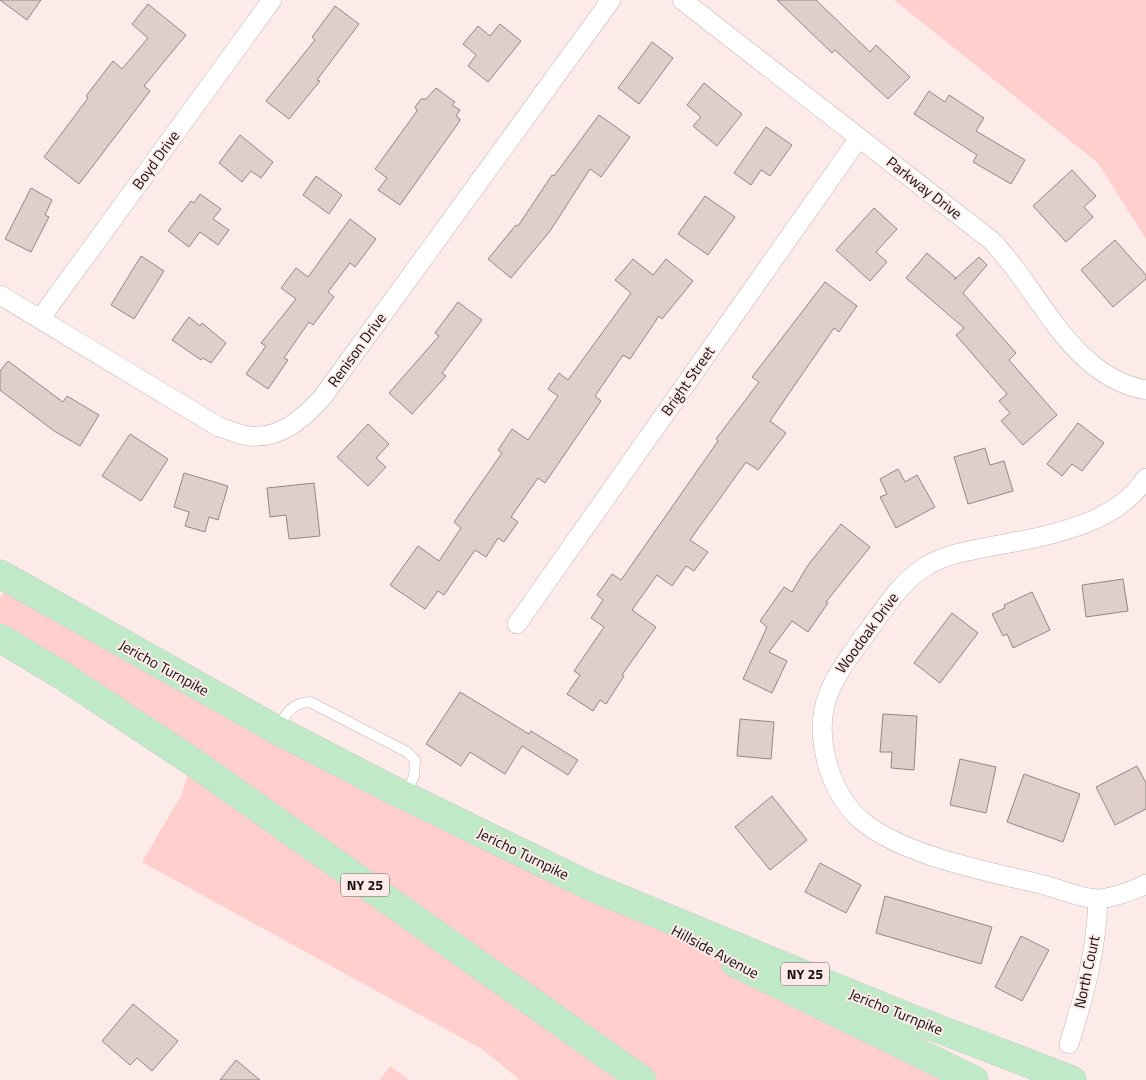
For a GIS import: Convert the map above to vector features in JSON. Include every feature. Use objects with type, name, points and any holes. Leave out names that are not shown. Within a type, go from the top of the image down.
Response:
[{"type":"main road","name":"Jericho Turnpike","points":[[0,574],[276,730],[404,796],[592,887],[905,1016],[1072,1080]]},
{"type":"main road","name":"NY 25","points":[[0,638],[63,676],[192,762],[642,1080]]},
{"type":"main road","name":"Hillside Avenue","points":[[592,887],[762,977],[974,1080]]},
{"type":"street","name":"Boyd Drive","points":[[40,319],[272,0]]},
{"type":"street","name":"Renison Drive","points":[[0,295],[219,428],[249,436],[271,434],[290,427],[300,421],[322,398],[611,0]]},
{"type":"street","name":"Parkway Drive","points":[[682,0],[992,241],[1009,259],[1062,333],[1093,367],[1113,380],[1146,390]]},
{"type":"street","name":"Bright Street","points":[[517,624],[859,138]]},
{"type":"street","name":"Woodoak Drive","points":[[1098,900],[941,858],[887,838],[860,820],[842,798],[829,772],[823,738],[824,709],[834,680],[900,586],[924,568],[952,555],[1065,531],[1092,520],[1129,498],[1146,478]]},
{"type":"street","points":[[1098,900],[1146,884]]},
{"type":"street","name":"North Court","points":[[1069,1044],[1085,995],[1096,940],[1098,900]]},
{"type":"lane","points":[[276,730],[288,710],[300,702],[310,702],[328,711],[407,752],[414,760],[414,777],[404,796]]},
{"type":"shaded area","points":[[894,0],[1146,0],[1146,239],[1098,163]]},
{"type":"shaded area","points":[[11,581],[762,977],[974,1080],[520,1080],[482,1049],[142,862],[181,796],[192,762],[0,638],[0,598]]},
{"type":"shaded area","points":[[390,1066],[409,1080],[380,1080]]},
{"type":"building","points":[[0,0],[41,0],[27,20]]},
{"type":"building","points":[[777,0],[816,0],[870,52],[876,45],[910,77],[888,99],[835,50],[832,53]]},
{"type":"building","points":[[148,4],[186,35],[144,86],[150,91],[79,184],[44,157],[113,61],[122,69],[148,38],[132,24]]},
{"type":"building","points":[[335,6],[359,24],[317,80],[320,81],[289,119],[266,101],[315,40],[312,37]]},
{"type":"building","points":[[500,24],[521,41],[488,82],[468,66],[476,55],[463,44],[478,26],[490,36]]},
{"type":"building","points":[[652,42],[673,58],[639,104],[618,88]]},
{"type":"building","points":[[704,83],[742,114],[717,146],[693,126],[701,117],[687,105]]},
{"type":"building","points":[[436,88],[455,102],[452,105],[460,110],[456,116],[460,119],[400,205],[378,190],[387,178],[375,169],[417,111],[415,107],[421,99],[426,99]]},
{"type":"building","points":[[929,91],[945,102],[949,95],[984,118],[976,131],[1025,160],[1011,184],[973,162],[977,155],[914,114]]},
{"type":"building","points":[[599,115],[630,137],[601,177],[590,169],[550,231],[511,278],[488,259],[516,225],[518,226],[552,175],[554,176]]},
{"type":"building","points":[[766,127],[792,145],[770,176],[761,170],[751,185],[734,173]]},
{"type":"building","points":[[240,135],[273,162],[261,178],[251,171],[242,182],[219,163]]},
{"type":"building","points":[[1072,170],[1096,196],[1084,207],[1093,217],[1066,242],[1033,206]]},
{"type":"building","points":[[316,176],[342,195],[329,214],[303,195]]},
{"type":"building","points":[[31,188],[52,200],[45,215],[49,217],[31,252],[5,239]]},
{"type":"building","points":[[200,194],[221,209],[213,219],[229,230],[218,245],[200,232],[189,247],[168,231],[191,201],[194,203]]},
{"type":"building","points":[[705,196],[735,217],[708,255],[678,234]]},
{"type":"building","points":[[874,208],[897,229],[876,252],[887,262],[870,281],[836,250]]},
{"type":"building","points":[[350,219],[376,239],[355,267],[350,263],[328,292],[334,297],[313,325],[309,322],[284,358],[288,360],[268,389],[246,374],[266,346],[261,343],[296,299],[281,288],[296,268],[308,277]]},
{"type":"building","points":[[1115,240],[1146,275],[1146,279],[1113,307],[1081,270]]},
{"type":"building","points":[[927,253],[956,278],[954,280],[979,257],[987,265],[963,293],[1016,353],[1009,360],[1057,415],[1023,445],[1001,421],[1010,413],[999,401],[1007,394],[956,335],[964,328],[906,278]]},
{"type":"building","points":[[141,256],[164,271],[134,319],[111,305]]},
{"type":"building","points":[[633,259],[653,275],[666,259],[693,281],[662,319],[659,316],[630,359],[623,355],[595,396],[601,401],[545,483],[538,478],[511,517],[518,522],[504,542],[498,538],[486,557],[475,550],[444,595],[438,591],[425,609],[390,585],[418,546],[439,561],[461,528],[454,522],[502,453],[498,450],[512,429],[528,440],[558,396],[548,389],[559,373],[568,380],[631,293],[615,280]]},
{"type":"building","points":[[825,282],[857,306],[839,332],[834,328],[770,421],[786,433],[758,470],[746,462],[690,540],[708,552],[694,571],[686,566],[672,586],[657,575],[632,610],[656,627],[622,675],[624,676],[606,704],[600,700],[593,711],[567,694],[580,675],[574,671],[604,627],[591,618],[603,600],[597,595],[612,574],[621,580],[718,441],[716,439],[759,382],[752,377]]},
{"type":"building","points":[[458,302],[482,320],[442,373],[446,376],[412,414],[389,393],[439,336],[435,333]]},
{"type":"building","points":[[189,317],[200,326],[202,323],[226,343],[211,363],[203,358],[201,360],[172,340]]},
{"type":"building","points":[[8,361],[63,402],[67,396],[99,415],[80,446],[54,431],[0,390],[0,371]]},
{"type":"building","points":[[1078,423],[1104,443],[1082,471],[1072,464],[1062,476],[1047,464]]},
{"type":"building","points":[[368,424],[389,444],[376,458],[386,467],[368,486],[337,457]]},
{"type":"building","points":[[130,434],[168,459],[141,501],[102,476]]},
{"type":"building","points":[[985,448],[990,465],[1004,461],[1013,491],[968,504],[954,457]]},
{"type":"building","points":[[898,469],[905,482],[917,475],[935,507],[896,528],[880,497],[887,494],[880,479]]},
{"type":"building","points":[[184,473],[228,486],[218,520],[209,517],[205,532],[185,526],[189,512],[174,507]]},
{"type":"building","points":[[314,483],[320,536],[289,539],[286,515],[270,517],[267,488]]},
{"type":"building","points":[[841,524],[870,547],[826,602],[828,603],[808,632],[792,621],[769,652],[787,661],[772,693],[743,679],[767,627],[760,621],[784,587],[792,592],[808,565]]},
{"type":"building","points":[[1123,579],[1128,611],[1086,617],[1082,585]]},
{"type":"building","points":[[1032,592],[1050,630],[1013,648],[1007,634],[1003,636],[992,614],[1005,608],[1004,605]]},
{"type":"building","points":[[952,613],[978,633],[940,683],[914,663]]},
{"type":"building","points":[[460,692],[529,734],[531,731],[578,760],[568,775],[522,746],[505,774],[470,752],[461,766],[426,744]]},
{"type":"building","points":[[883,714],[917,716],[914,770],[891,768],[892,752],[880,752]]},
{"type":"building","points":[[740,719],[774,722],[771,759],[737,756]]},
{"type":"building","points":[[960,759],[996,767],[986,813],[950,805]]},
{"type":"building","points":[[1137,766],[1146,783],[1146,809],[1115,825],[1096,787]]},
{"type":"building","points":[[1024,774],[1080,794],[1063,842],[1007,822]]},
{"type":"building","points":[[772,796],[807,840],[770,870],[735,827]]},
{"type":"building","points":[[820,863],[861,885],[846,913],[805,892]]},
{"type":"building","points":[[885,896],[992,927],[981,964],[876,933]]},
{"type":"building","points":[[1021,936],[1049,950],[1022,1001],[995,987]]},
{"type":"building","points":[[133,1004],[178,1041],[152,1071],[137,1058],[130,1065],[102,1041]]},
{"type":"building","points":[[236,1060],[260,1080],[220,1080]]}]
